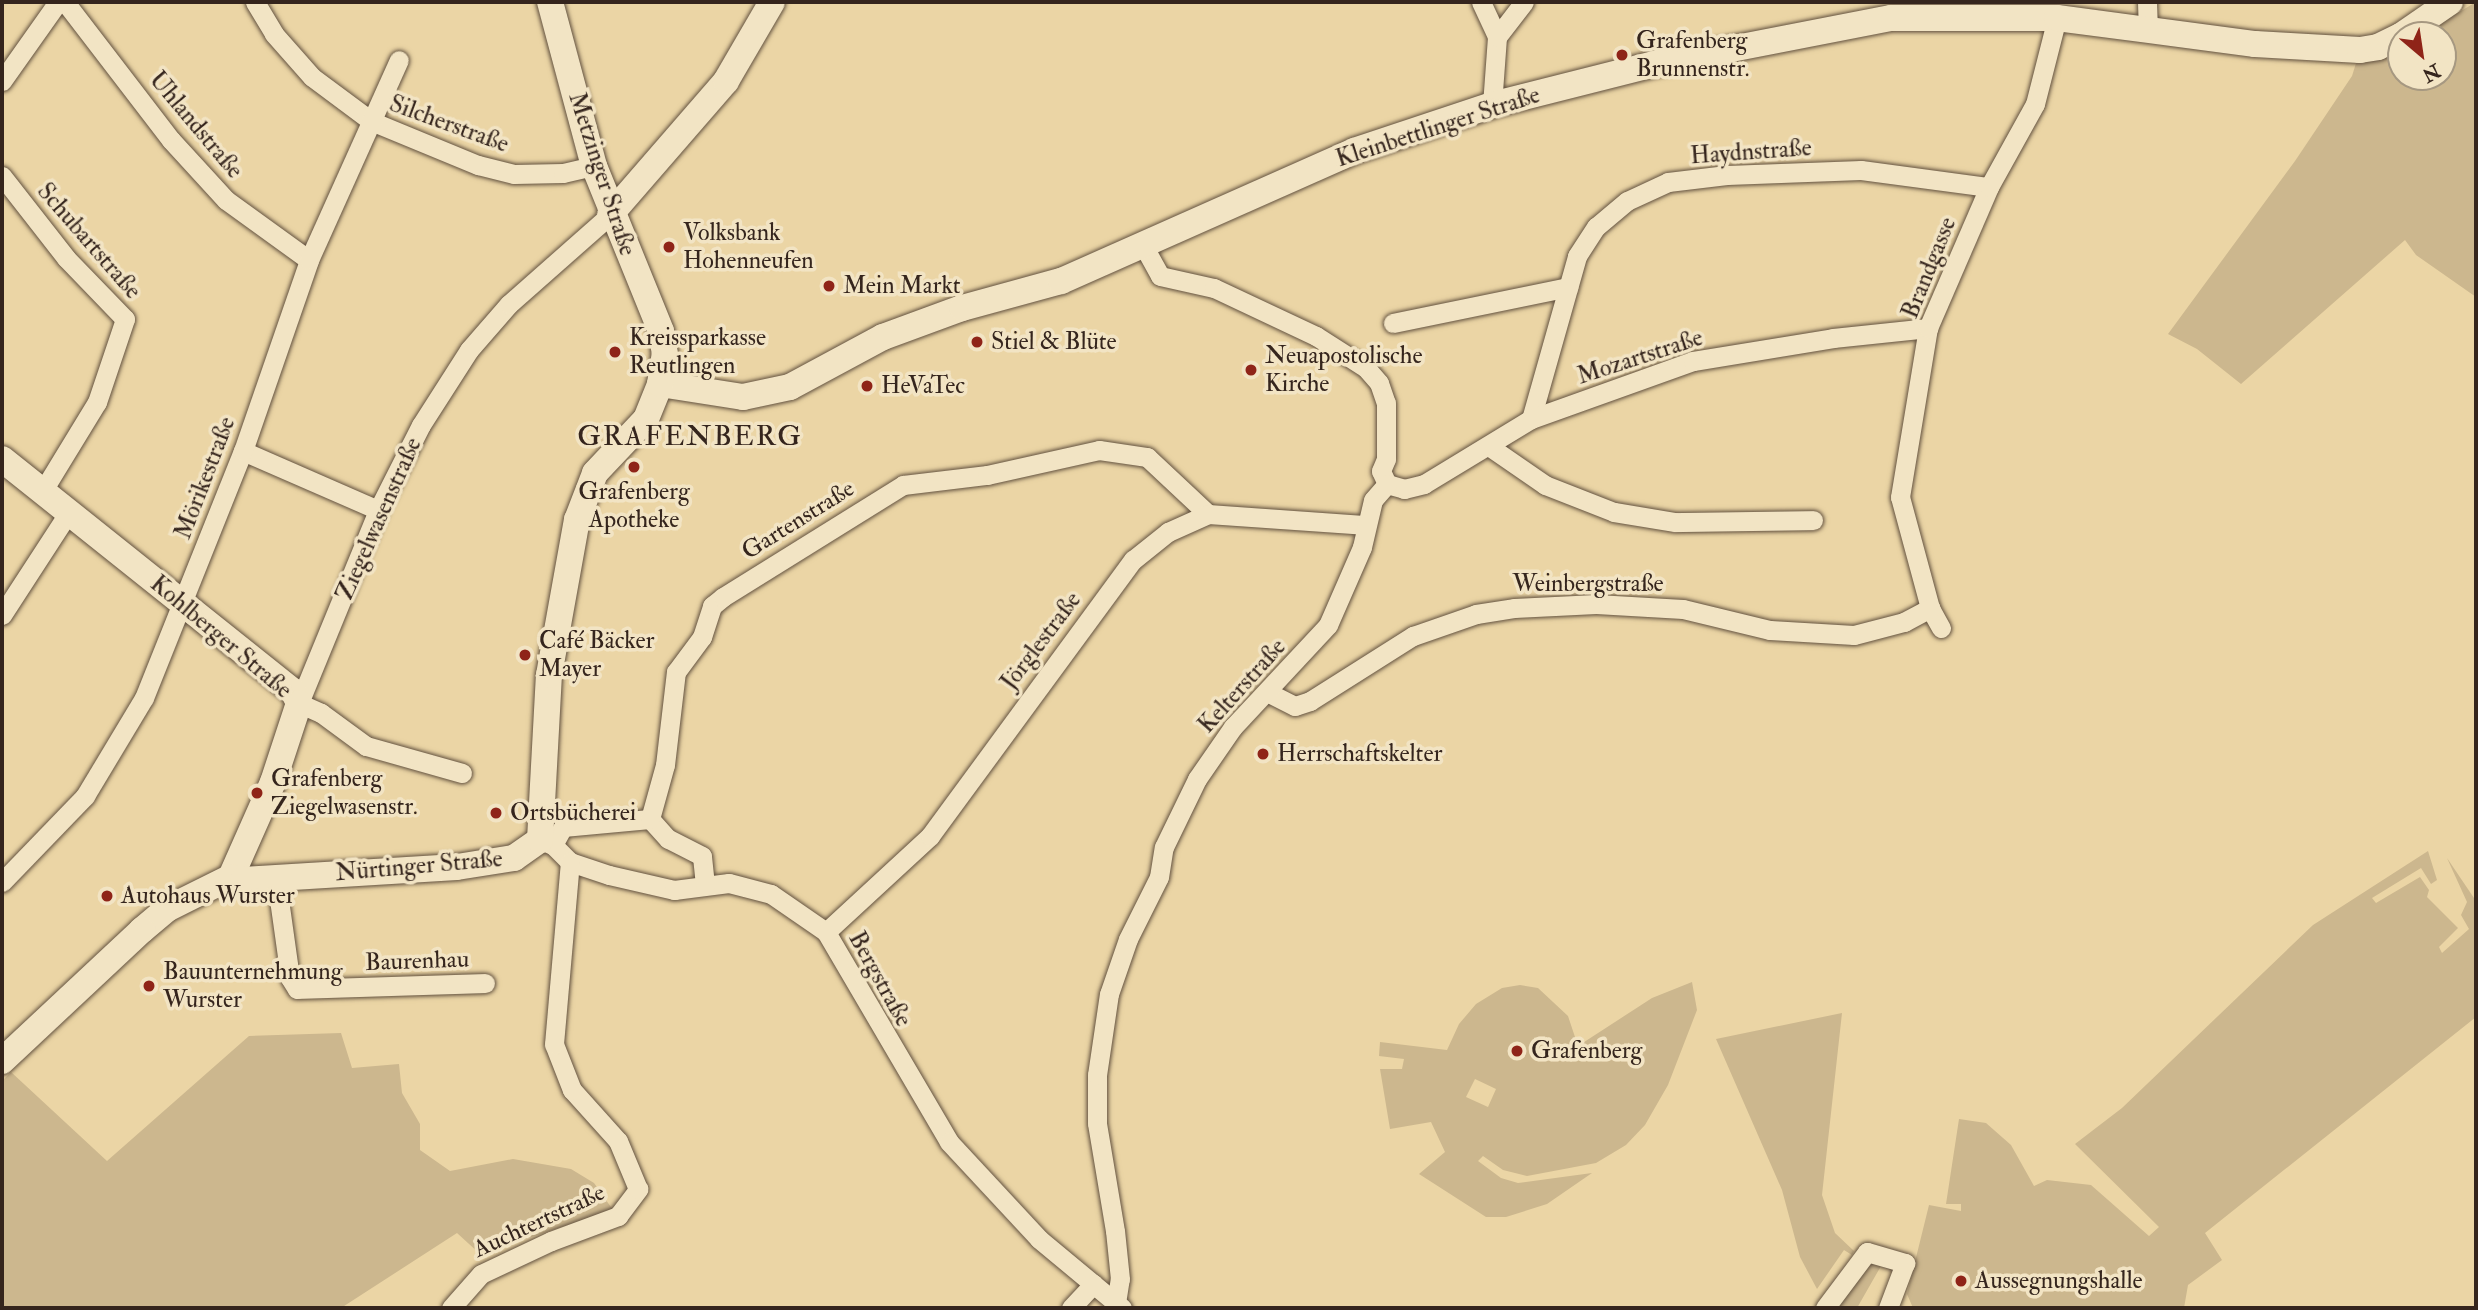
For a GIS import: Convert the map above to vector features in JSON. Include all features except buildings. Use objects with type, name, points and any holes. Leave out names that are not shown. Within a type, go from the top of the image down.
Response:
[{"type":"street","points":[[2,81],[58,2]]},
{"type":"street","name":"Uhlandstraße","points":[[65,2],[171,140],[226,200],[309,260]]},
{"type":"street","name":"Silcherstraße","points":[[255,2],[274,34],[312,77],[371,121],[478,165],[514,174],[563,173],[594,166]]},
{"type":"street","name":"Metzinger Straße","points":[[550,2],[594,166],[610,215],[660,331],[665,355],[660,384]]},
{"type":"street","points":[[610,215],[726,81],[772,2]]},
{"type":"street","points":[[1481,2],[1497,37],[1492,105]]},
{"type":"street","points":[[1497,37],[1524,2]]},
{"type":"street","points":[[2147,2],[2148,29]]},
{"type":"street","points":[[2421,21],[2450,2]]},
{"type":"street","name":"Kleinbettlinger Straße","points":[[660,384],[743,397],[765,395],[790,387],[883,337],[962,308],[1062,281],[1354,151],[1492,105],[1654,64],[1891,18],[2057,18],[2255,44],[2387,39]]},
{"type":"street","name":"Brandgasse","points":[[1941,628],[1930,608],[1900,498],[1928,328],[1989,187],[2035,104],[2057,18]]},
{"type":"street","name":"Mörikestraße","points":[[2,882],[85,796],[144,698],[243,451],[309,260],[399,60]]},
{"type":"street","name":"Haydnstraße","points":[[1531,419],[1577,256],[1596,227],[1627,201],[1668,183],[1727,175],[1861,170],[1989,187]]},
{"type":"street","name":"Schubartstraße","points":[[2,176],[66,258],[125,319],[97,402],[43,492]]},
{"type":"street","name":"Ziegelwasenstraße","points":[[231,877],[273,782],[299,703],[378,510],[421,425],[469,350],[509,304],[610,215]]},
{"type":"street","points":[[1143,245],[1160,276],[1214,288],[1316,336],[1366,368],[1379,383],[1386,403],[1386,458],[1381,471],[1387,484]]},
{"type":"street","points":[[1393,323],[1568,288]]},
{"type":"street","name":"Mozartstraße","points":[[1387,484],[1404,489],[1424,484],[1490,447],[1531,419],[1693,361],[1833,338],[1928,328]]},
{"type":"street","points":[[546,843],[549,675],[576,520],[595,473],[646,419],[660,384]]},
{"type":"street","points":[[1490,447],[1545,485],[1614,512],[1675,522],[1813,520]]},
{"type":"street","name":"Gartenstraße","points":[[650,819],[665,765],[676,672],[702,637],[712,606],[881,496],[902,485],[963,479],[1099,450],[1147,457],[1208,514]]},
{"type":"street","points":[[243,451],[378,510]]},
{"type":"street","name":"Kohlberger Straße","points":[[2,458],[293,691],[299,703],[321,713],[366,746],[462,773]]},
{"type":"street","name":"Kelterstraße","points":[[1119,1306],[1120,1279],[1115,1231],[1097,1123],[1097,1075],[1109,994],[1128,939],[1159,877],[1164,847],[1197,779],[1224,737],[1328,625],[1362,547],[1364,525],[1373,500],[1387,484]]},
{"type":"street","points":[[2,615],[69,512]]},
{"type":"street","name":"Jörglestraße","points":[[826,932],[930,836],[1133,560],[1168,532],[1208,514],[1364,525]]},
{"type":"street","name":"Weinbergstraße","points":[[1266,692],[1294,706],[1310,701],[1413,636],[1476,614],[1514,608],[1596,604],[1683,609],[1770,630],[1854,635],[1904,622],[1930,608]]},
{"type":"street","points":[[546,843],[563,827],[650,819],[668,839],[702,856],[705,885]]},
{"type":"street","name":"Bergstraße","points":[[546,843],[570,862],[674,890],[729,883],[771,894],[826,932],[949,1142],[1039,1239],[1119,1306]]},
{"type":"street","name":"Nürtinger Straße","points":[[2,1061],[167,909],[231,877],[276,878],[481,863],[514,858],[546,843]]},
{"type":"street","name":"Auchtertstraße","points":[[451,1308],[481,1274],[551,1241],[618,1216],[638,1189],[618,1140],[572,1090],[554,1044],[570,862]]},
{"type":"street","name":"Baurenhau","points":[[276,878],[289,978],[297,989],[485,983]]},
{"type":"street","points":[[1825,1308],[1867,1252],[1905,1263],[1888,1308]]},
{"type":"street","points":[[1072,1308],[1093,1284]]},
{"type":"shaded area","points":[[2476,2],[2476,297],[2416,255],[2405,240],[2241,384],[2197,349],[2168,334],[2295,161],[2352,76],[2357,60],[2387,52],[2387,91],[2457,91],[2457,21],[2444,21]]},
{"type":"shaded area","points":[[2428,851],[2437,880],[2431,884],[2421,868],[2372,898],[2376,903],[2420,877],[2429,890],[2427,897],[2458,928],[2439,947],[2442,953],[2469,929],[2461,915],[2467,902],[2447,858],[2476,901],[2476,1017],[2205,1233],[2222,1260],[2188,1285],[2184,1308],[1913,1308],[1907,1294],[1929,1205],[1961,1211],[1961,1204],[1946,1204],[1959,1119],[1986,1123],[2011,1145],[2034,1186],[2047,1180],[2091,1185],[2149,1236],[2159,1227],[2075,1144],[2122,1108],[2313,925]]},
{"type":"shaded area","points":[[1692,982],[1697,1010],[1668,1085],[1645,1125],[1626,1145],[1596,1163],[1527,1176],[1503,1170],[1483,1156],[1478,1161],[1501,1178],[1518,1183],[1592,1173],[1547,1204],[1506,1217],[1486,1217],[1419,1174],[1445,1152],[1431,1122],[1390,1129],[1380,1069],[1402,1069],[1404,1059],[1379,1056],[1380,1042],[1447,1050],[1459,1024],[1476,1004],[1502,988],[1520,985],[1538,988],[1568,1016],[1578,1046],[1652,998]],"holes":[[[1475,1079],[1496,1089],[1488,1107],[1466,1097]]]},
{"type":"shaded area","points":[[1842,1013],[1822,1195],[1835,1233],[1854,1251],[1852,1255],[1844,1250],[1817,1289],[1800,1257],[1782,1190],[1716,1039]]},
{"type":"shaded area","points":[[341,1033],[352,1068],[399,1064],[402,1093],[420,1124],[420,1150],[450,1171],[513,1159],[571,1169],[594,1183],[613,1210],[480,1254],[457,1233],[341,1308],[2,1308],[2,1081],[11,1072],[107,1161],[249,1036]]},
{"type":"shaded area","points":[[1869,1262],[1893,1268],[1893,1271],[1881,1266],[1857,1308],[1835,1308]]},
{"type":"place","name":"Grafenberg Brunnenstr.","points":[[1622,55]]},
{"type":"place","name":"Volksbank Hohenneufen","points":[[669,247]]},
{"type":"place","name":"Mein Markt","points":[[829,286]]},
{"type":"place","name":"Stiel & Blüte","points":[[977,342]]},
{"type":"place","name":"Kreissparkasse Reutlingen","points":[[615,352]]},
{"type":"place","name":"Neuapostolische Kirche","points":[[1251,370]]},
{"type":"place","name":"HeVaTec","points":[[867,386]]},
{"type":"place","name":"Grafenberg Apotheke","points":[[634,467]]},
{"type":"place","name":"Café Bäcker Mayer","points":[[525,655]]},
{"type":"place","name":"Herrschaftskelter","points":[[1263,754]]},
{"type":"place","name":"Grafenberg Ziegelwasenstr.","points":[[257,793]]},
{"type":"place","name":"Ortsbücherei","points":[[496,813]]},
{"type":"place","name":"Autohaus Wurster","points":[[107,896]]},
{"type":"place","name":"Bauunternehmung Wurster","points":[[149,986]]},
{"type":"place","name":"Grafenberg","points":[[1517,1051]]},
{"type":"place","name":"Aussegnungshalle","points":[[1961,1281]]},
{"type":"district","name":"GRAFENBERG","points":[[690,437]]}]
